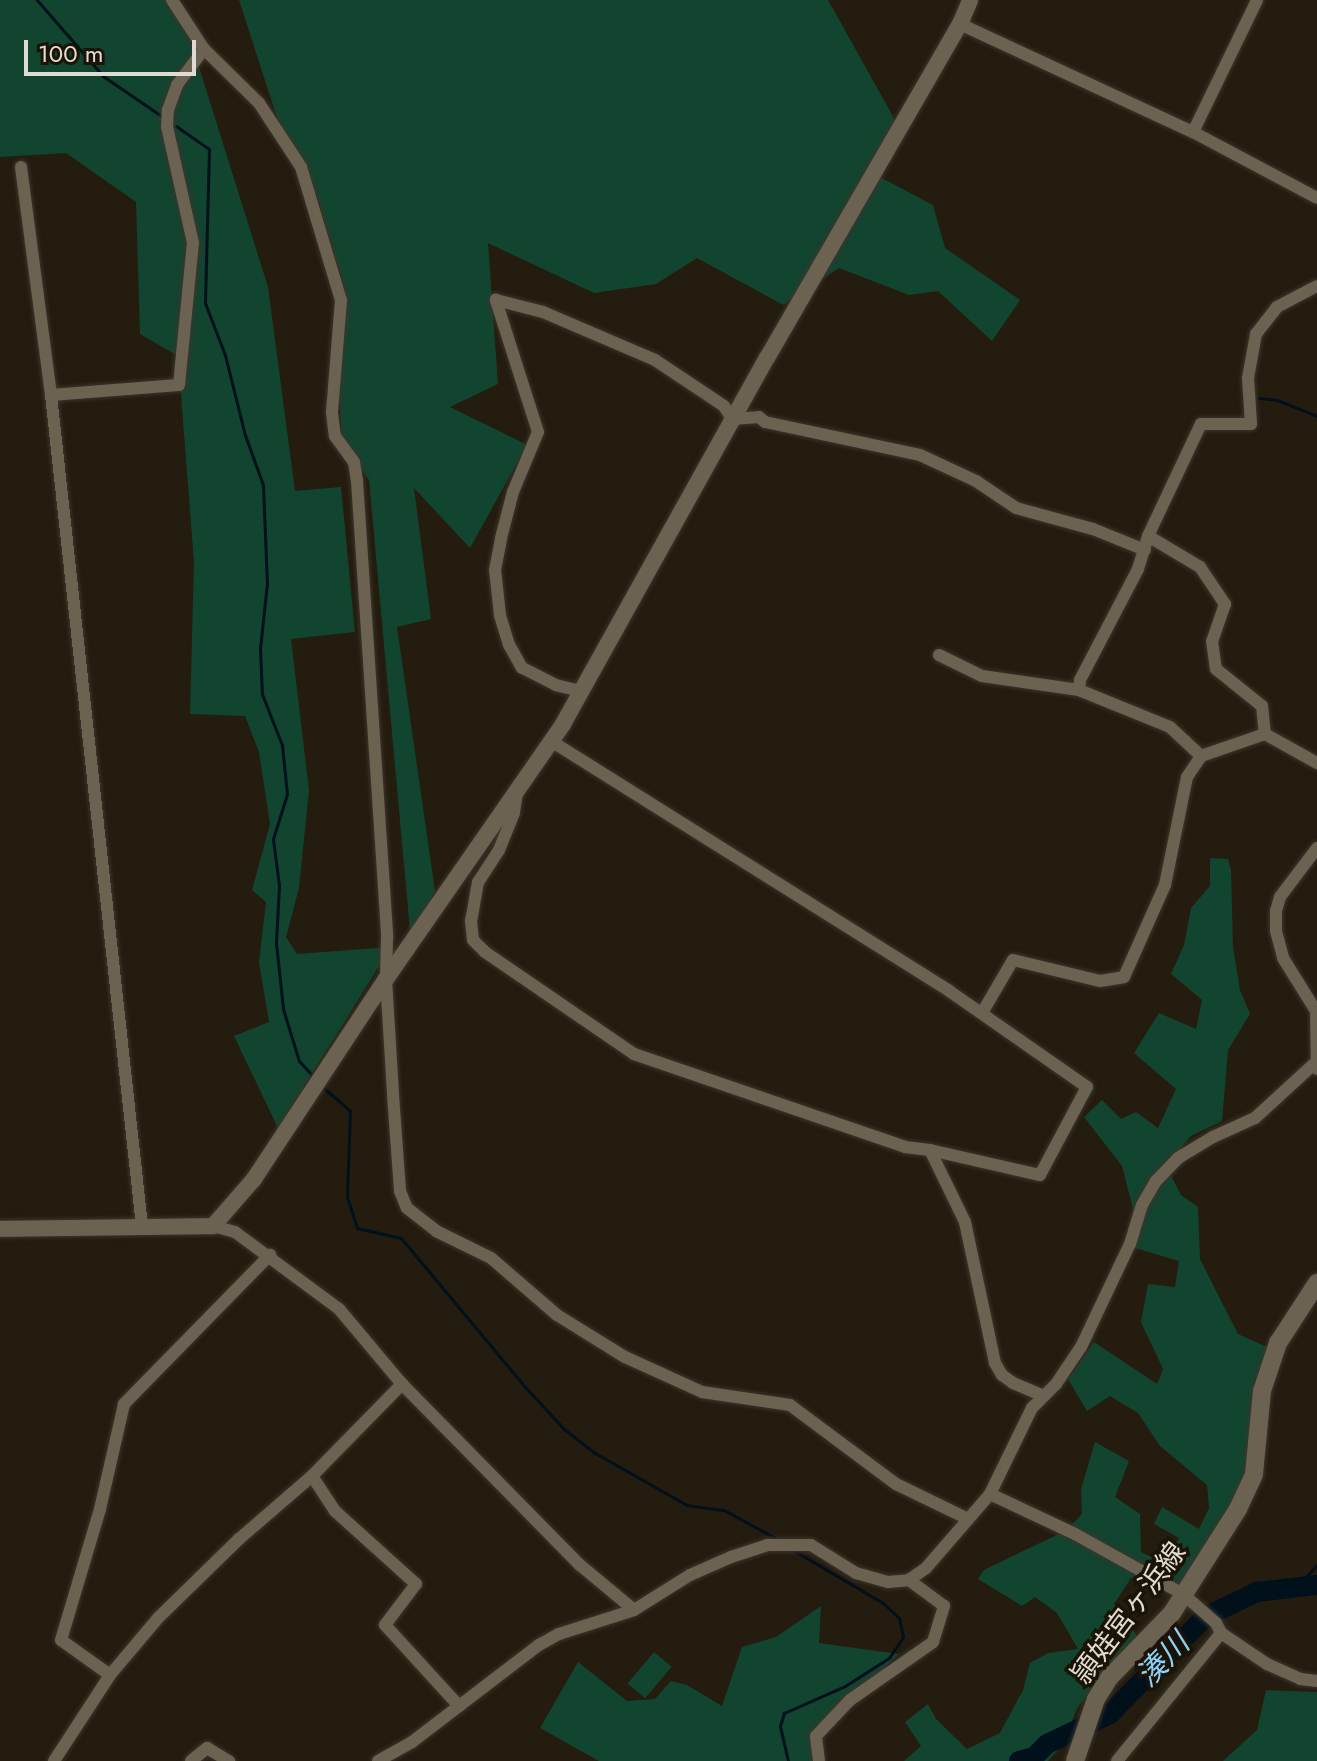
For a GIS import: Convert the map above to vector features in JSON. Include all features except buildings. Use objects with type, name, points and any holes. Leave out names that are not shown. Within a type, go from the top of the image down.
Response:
[{"type":"main road","name":"頴娃宮ヶ浜線","points":[[1076,1755],[1096,1699],[1109,1678],[1172,1613],[1238,1509],[1254,1474],[1262,1391],[1274,1355],[1317,1283]]},
{"type":"street","points":[[172,0],[204,49],[259,103],[301,167],[341,300],[332,413],[335,436],[354,462],[357,481],[400,1191],[416,1218],[491,1258],[557,1315],[625,1357],[702,1392],[790,1405],[896,1484],[968,1519]]},
{"type":"street","points":[[213,1226],[254,1179],[386,979],[551,741],[960,24],[970,0]]},
{"type":"street","points":[[1193,132],[1257,0]]},
{"type":"street","points":[[960,24],[1193,132],[1317,198]]},
{"type":"street","points":[[51,395],[179,385],[193,243],[167,127],[168,110],[177,85],[204,49]]},
{"type":"street","points":[[21,167],[51,395],[142,1226]]},
{"type":"street","points":[[1079,690],[1080,680],[1145,550],[1148,536],[1201,424],[1251,424],[1248,378],[1256,334],[1277,307],[1317,286]]},
{"type":"street","points":[[581,691],[556,685],[522,668],[509,645],[500,615],[495,570],[501,538],[513,492],[538,432],[496,300],[543,312],[655,360],[724,406],[732,419]]},
{"type":"street","points":[[732,419],[759,417],[765,422],[920,455],[976,481],[1016,508],[1093,529],[1145,550]]},
{"type":"street","points":[[1148,536],[1200,567],[1225,604],[1212,641],[1216,669],[1262,706],[1265,734]]},
{"type":"street","points":[[939,655],[982,676],[1079,690],[1134,715],[1170,727],[1201,756]]},
{"type":"street","points":[[982,1013],[1013,960],[1100,981],[1124,977],[1165,885],[1187,777],[1201,756],[1265,734],[1317,763]]},
{"type":"street","points":[[517,790],[517,803],[499,850],[478,882],[471,921],[473,940],[485,952],[634,1054],[905,1147],[1040,1175],[1087,1087],[982,1013],[551,741]]},
{"type":"street","points":[[378,1761],[412,1742],[559,1634],[634,1610],[708,1566],[775,1545],[811,1545],[872,1579],[888,1582],[909,1580],[926,1568],[990,1494],[1032,1408],[1056,1384],[1081,1347],[1130,1244],[1142,1205],[1156,1181],[1190,1151],[1255,1118],[1316,1066],[1316,1011],[1283,958],[1276,931],[1276,911],[1280,897],[1317,848]]},
{"type":"street","points":[[930,1150],[965,1222],[995,1363],[1002,1375],[1013,1383],[1043,1396]]},
{"type":"street","points":[[0,1229],[213,1226],[235,1232],[339,1309],[402,1384],[580,1565],[634,1610]]},
{"type":"street","points":[[110,1675],[61,1640],[100,1509],[124,1404],[270,1255]]},
{"type":"street","points":[[54,1761],[110,1675],[159,1617],[239,1539],[312,1476],[402,1384]]},
{"type":"street","points":[[312,1476],[335,1511],[416,1584],[385,1625],[459,1706]]},
{"type":"street","points":[[990,1494],[1075,1534],[1183,1594],[1218,1628],[1267,1664],[1300,1679],[1317,1681]]},
{"type":"street","points":[[819,1761],[816,1736],[850,1700],[933,1642],[944,1606],[909,1580]]},
{"type":"street","points":[[1117,1761],[1218,1628]]},
{"type":"street","points":[[191,1761],[207,1748],[229,1761]]},
{"type":"green space","points":[[0,0],[178,0],[268,287],[295,491],[341,487],[355,632],[291,639],[309,790],[299,888],[286,937],[297,954],[391,947],[278,1128],[234,1036],[269,1022],[259,962],[266,902],[252,890],[270,824],[259,752],[245,716],[190,714],[194,562],[178,356],[140,334],[136,202],[66,153],[0,157]]},
{"type":"green space","points":[[239,0],[828,0],[895,120],[878,176],[933,205],[945,248],[1020,300],[992,341],[938,291],[909,295],[839,268],[783,305],[697,258],[656,284],[594,293],[488,243],[498,384],[450,407],[527,445],[470,548],[414,488],[431,619],[397,627],[435,891],[411,941],[369,480],[342,444],[339,384],[347,299],[318,199],[282,133]]},
{"type":"green space","points":[[1210,858],[1228,859],[1231,870],[1233,947],[1240,990],[1250,1014],[1228,1050],[1222,1121],[1191,1136],[1166,1166],[1181,1195],[1198,1207],[1200,1259],[1238,1334],[1267,1347],[1254,1385],[1248,1474],[1226,1519],[1181,1586],[1131,1578],[1114,1604],[1138,1637],[1078,1707],[1059,1749],[1048,1761],[904,1761],[921,1746],[905,1722],[928,1704],[936,1719],[967,1749],[1000,1733],[1023,1690],[1030,1663],[1048,1653],[1078,1649],[1057,1613],[1035,1597],[1022,1606],[978,1579],[984,1570],[1067,1530],[1082,1514],[1081,1489],[1095,1442],[1129,1461],[1115,1497],[1140,1514],[1141,1552],[1164,1563],[1179,1538],[1154,1524],[1162,1507],[1199,1529],[1209,1508],[1207,1485],[1160,1446],[1138,1413],[1110,1396],[1087,1411],[1068,1379],[1094,1342],[1157,1384],[1163,1369],[1141,1322],[1148,1284],[1175,1287],[1179,1261],[1135,1248],[1133,1209],[1122,1166],[1084,1117],[1102,1100],[1121,1119],[1136,1112],[1158,1128],[1176,1089],[1134,1053],[1159,1013],[1196,1029],[1202,1000],[1171,974],[1184,945],[1191,908],[1210,886]]},
{"type":"green space","points":[[821,1606],[819,1643],[899,1654],[822,1724],[815,1761],[599,1761],[540,1728],[578,1662],[627,1701],[655,1699],[671,1681],[687,1685],[722,1706],[742,1647],[776,1637]]},
{"type":"green space","points":[[654,1652],[672,1667],[645,1698],[628,1683]]},
{"type":"green space","points":[[1266,1690],[1317,1692],[1317,1761],[1223,1761],[1257,1730]]},
{"type":"waterway","points":[[37,0],[103,76],[160,115]]},
{"type":"waterway","points":[[176,126],[209,149],[205,303],[225,355],[245,435],[263,485],[267,583],[260,649],[262,694],[282,745],[287,794],[273,839],[279,885],[276,943],[283,1009],[299,1061],[311,1074]]},
{"type":"waterway","points":[[1259,398],[1277,400],[1317,416]]},
{"type":"waterway","points":[[325,1089],[350,1111],[347,1197],[357,1228],[401,1238],[527,1389],[564,1429],[595,1453],[687,1505],[724,1510],[777,1539]]},
{"type":"waterway","points":[[788,1761],[780,1726],[784,1713],[845,1686],[889,1658],[903,1637],[899,1618],[883,1603],[793,1550]]},
{"type":"waterway","points":[[1296,1588],[1317,1565]]},
{"type":"waterway","name":"湊川","points":[[1019,1761],[1034,1757],[1047,1744],[1110,1714],[1205,1617],[1257,1592],[1317,1585]]}]
